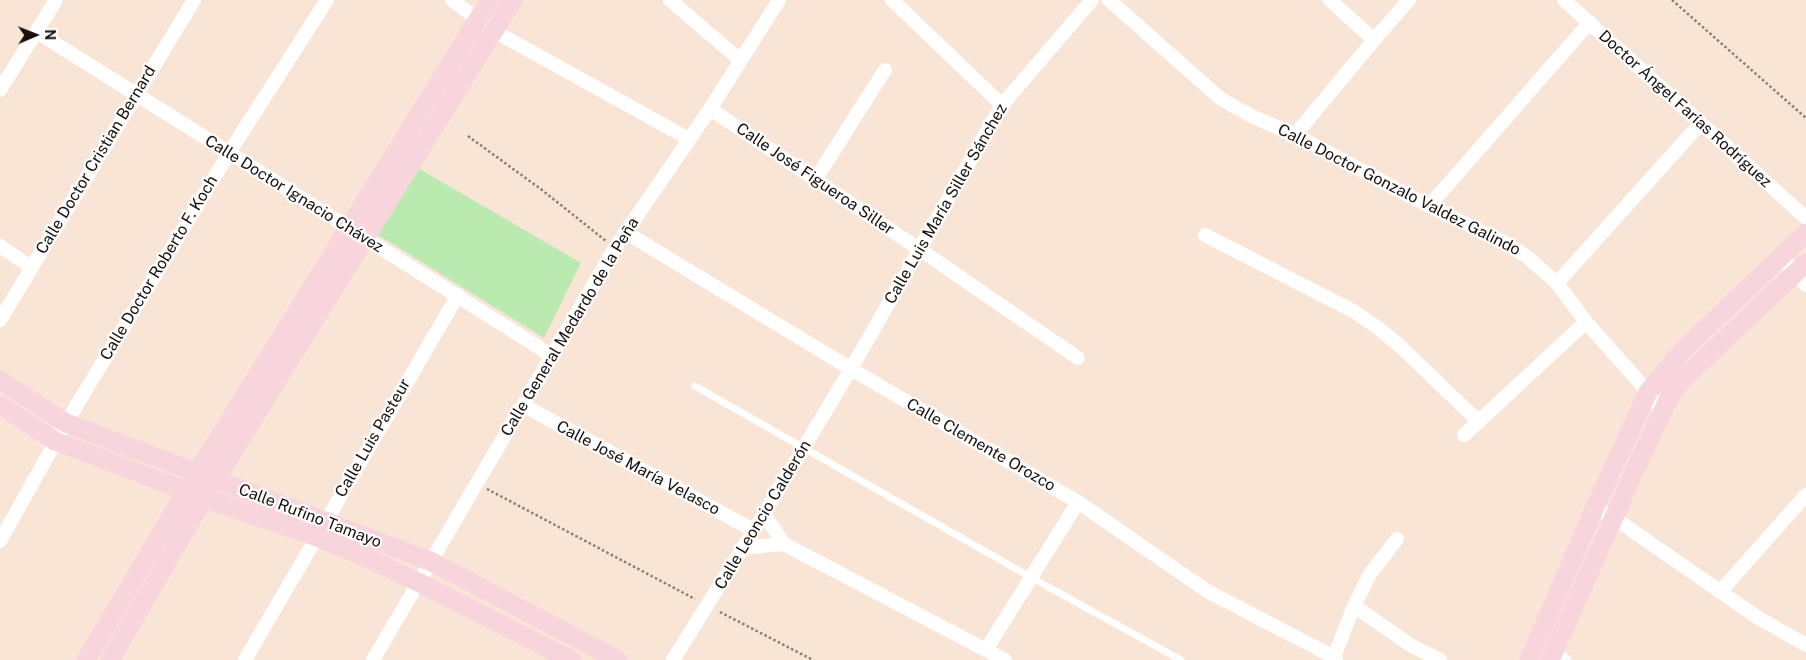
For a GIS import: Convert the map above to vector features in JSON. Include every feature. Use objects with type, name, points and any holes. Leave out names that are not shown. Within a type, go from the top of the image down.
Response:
[{"type":"street","points":[[0,90],[56,0]]},
{"type":"street","name":"Calle Doctor Cristian Bernard","points":[[0,320],[194,0]]},
{"type":"street","name":"Calle Doctor Roberto F. Koch","points":[[0,541],[55,441],[229,153],[327,0]]},
{"type":"street","points":[[452,0],[494,31],[689,139]]},
{"type":"street","points":[[110,660],[196,494],[197,472],[490,0]]},
{"type":"street","points":[[86,660],[196,494],[215,480],[513,0]]},
{"type":"street","points":[[670,0],[740,60]]},
{"type":"street","name":"Calle General Medardo de la Peña","points":[[377,659],[430,561],[524,405],[551,355],[615,248],[710,109],[779,0]]},
{"type":"street","points":[[892,0],[1002,105]]},
{"type":"street","name":"Calle Luis María Siller Sánchez","points":[[851,369],[1002,105],[1092,0]]},
{"type":"street","name":"Calle Doctor Gonzalo Valdez Galindo","points":[[1109,0],[1221,99],[1251,116],[1296,135],[1429,206],[1513,248],[1532,260],[1557,283],[1586,322],[1648,392],[1662,412]]},
{"type":"street","points":[[1330,0],[1374,40]]},
{"type":"street","points":[[1296,135],[1409,0]]},
{"type":"street","name":"Doctor Ángel Farías Rodríguez","points":[[1564,0],[1806,218]]},
{"type":"street","points":[[1429,206],[1590,22]]},
{"type":"street","name":"Calle Doctor Ignacio Chávez","points":[[37,32],[551,355]]},
{"type":"street","points":[[814,180],[885,70]]},
{"type":"street","name":"Calle José Figueroa Siller","points":[[710,109],[1078,358]]},
{"type":"street","points":[[1557,283],[1700,124]]},
{"type":"street","name":"Calle Clemente Orozco","points":[[625,232],[851,369],[1078,502],[1208,591],[1335,658]]},
{"type":"street","points":[[1528,660],[1648,392],[1683,350],[1806,233]]},
{"type":"street","points":[[1205,235],[1355,312],[1401,347],[1479,422]]},
{"type":"street","points":[[0,246],[31,267]]},
{"type":"street","points":[[1536,642],[1556,658],[1614,518],[1671,394],[1683,379],[1803,274],[1781,257]]},
{"type":"street","name":"Calle Luis Pasteur","points":[[245,660],[458,295]]},
{"type":"street","points":[[1464,435],[1586,322]]},
{"type":"street","name":"Calle Leoncio Calderón","points":[[673,660],[851,369]]},
{"type":"street","name":"Calle Rufino Tamayo","points":[[0,380],[66,423],[430,561],[618,660]]},
{"type":"street","name":"Calle Rufino Tamayo","points":[[0,405],[55,441],[372,560],[572,660]]},
{"type":"street","name":"Calle José María Velasco","points":[[524,405],[754,530]]},
{"type":"street","points":[[1720,592],[1806,495]]},
{"type":"street","points":[[986,650],[1078,502]]},
{"type":"street","points":[[1595,507],[1614,518],[1757,617],[1806,645]]},
{"type":"street","points":[[764,514],[784,544],[1005,660]]},
{"type":"street","points":[[1335,658],[1354,606],[1370,574],[1397,539]]},
{"type":"street","points":[[742,548],[784,544]]},
{"type":"street","points":[[1354,606],[1412,646],[1440,660]]},
{"type":"lane","points":[[695,386],[1032,578],[1181,660]]},
{"type":"path","points":[[1672,0],[1806,118]]},
{"type":"path","points":[[468,136],[542,190],[615,248]]},
{"type":"path","points":[[477,484],[813,660]]},
{"type":"green space","points":[[418,168],[581,263],[544,338],[378,235]]}]
